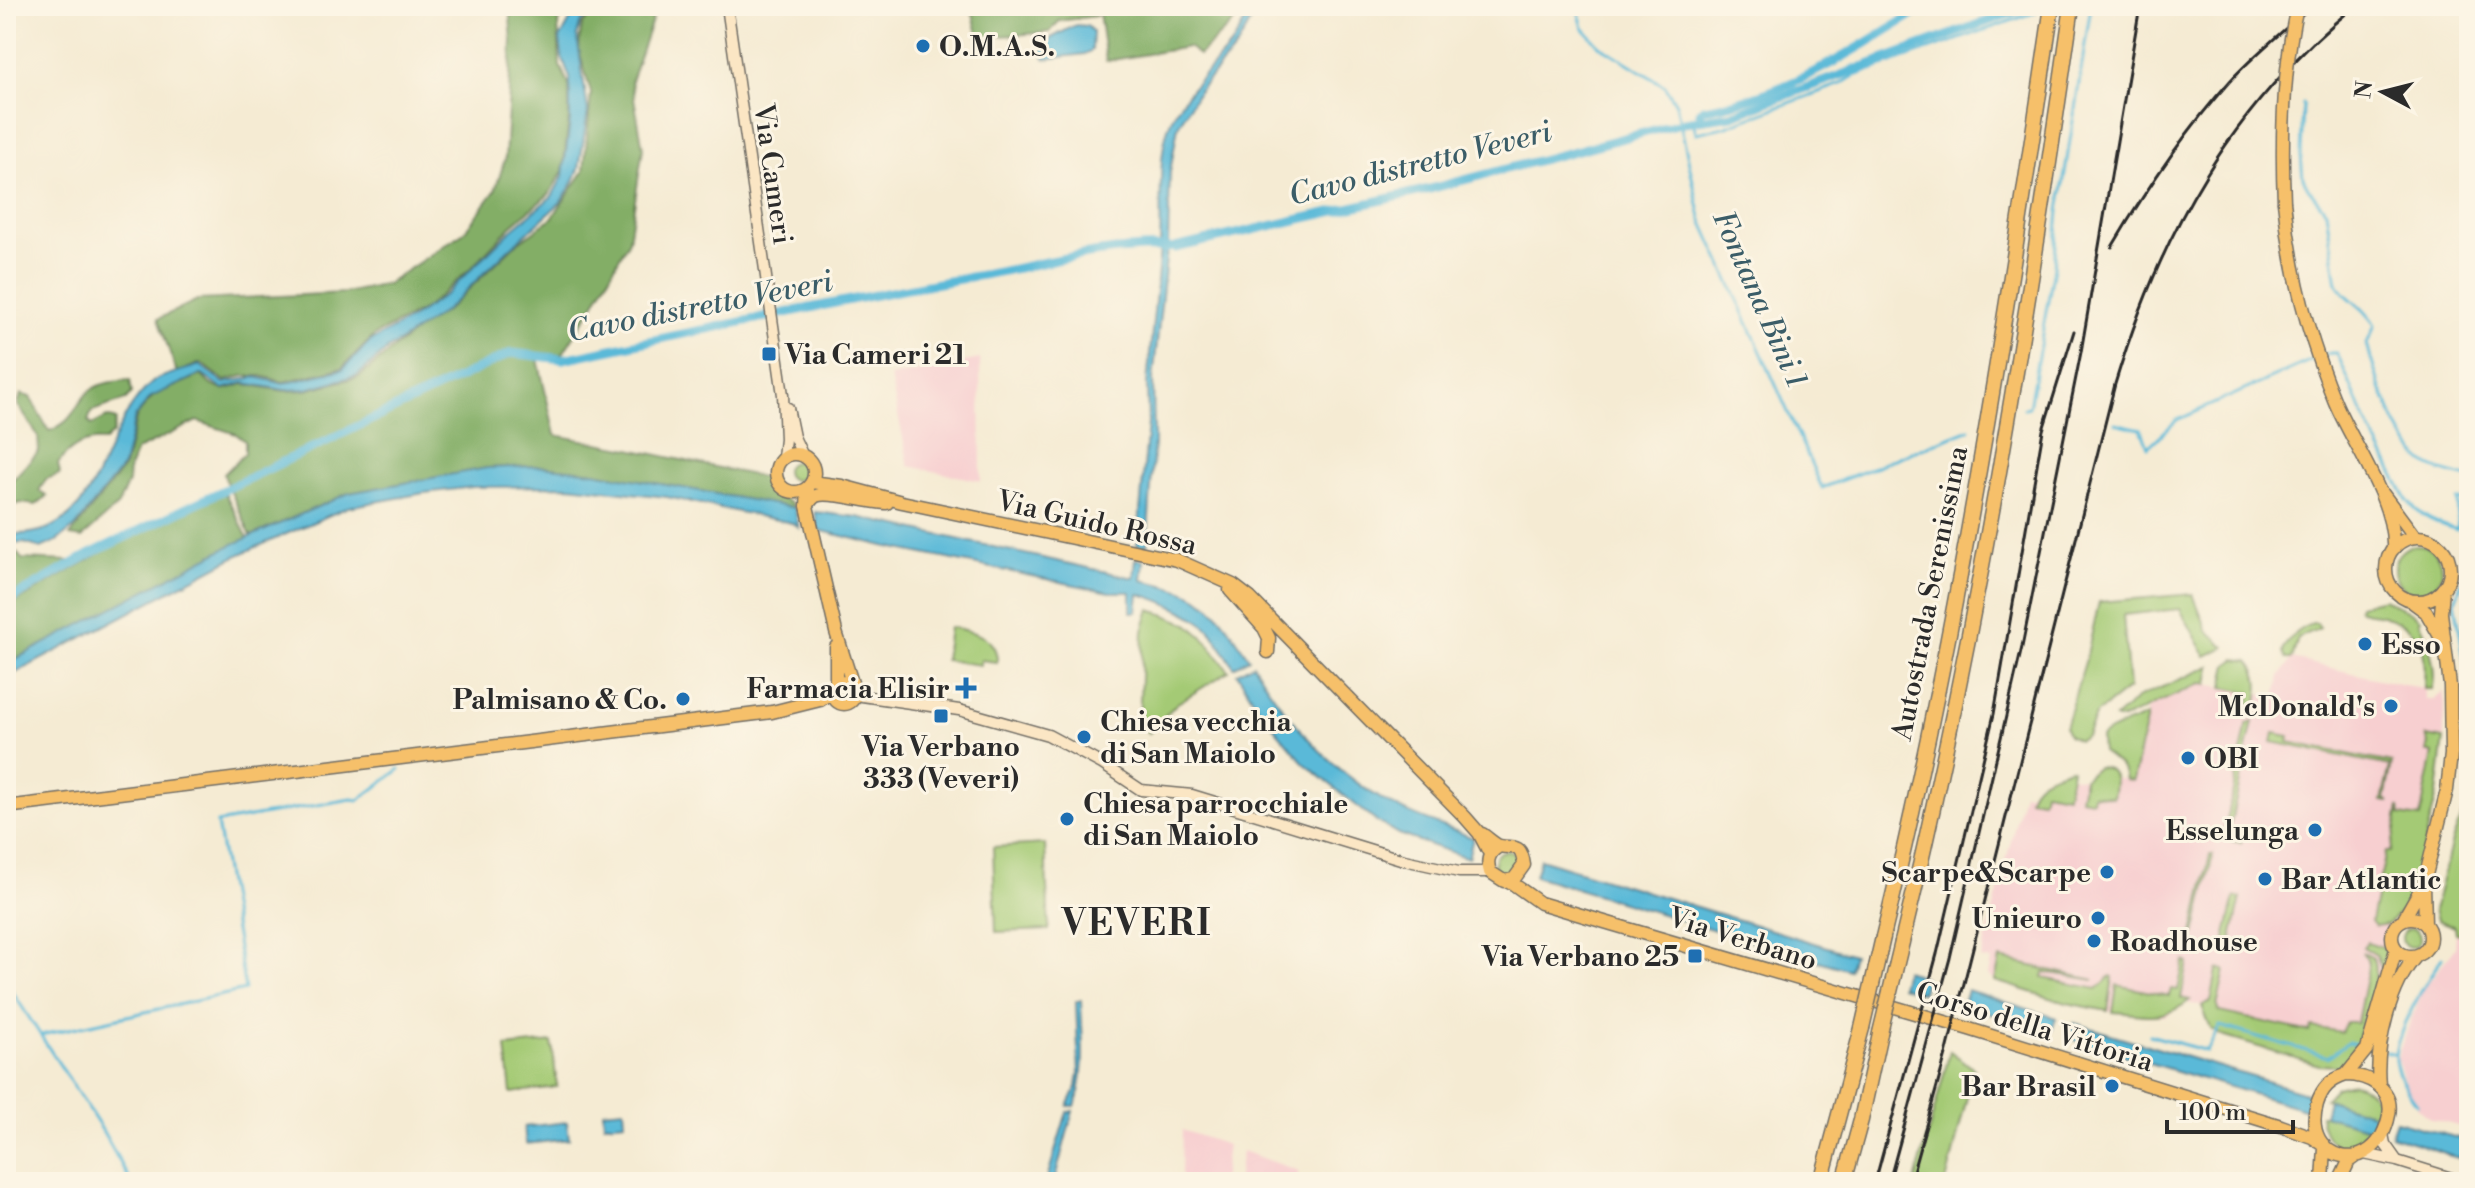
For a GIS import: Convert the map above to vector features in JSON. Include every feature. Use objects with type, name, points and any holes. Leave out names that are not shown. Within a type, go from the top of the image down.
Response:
[{"type":"highway","name":"Autostrada Serenissima","points":[[1821,1182],[1862,1028],[1907,837],[1978,475],[2015,257],[2052,6]]},
{"type":"highway","name":"Autostrada Serenissima","points":[[1844,1182],[1926,841],[1984,551],[2038,245],[2072,6]]},
{"type":"main road","points":[[2297,6],[2285,93],[2284,202],[2292,266],[2318,358],[2390,522],[2393,548],[2386,564],[2388,583],[2394,591],[2426,612],[2444,645]]},
{"type":"main road","points":[[807,483],[784,489],[777,479],[776,467],[783,457],[792,453],[802,454],[810,460],[807,506],[836,632],[854,690],[850,703],[836,693]]},
{"type":"main road","name":"Via Guido Rossa","points":[[807,483],[842,486],[902,502],[1177,560],[1233,585],[1250,598],[1495,850]]},
{"type":"main road","points":[[2375,483],[2415,537]]},
{"type":"main road","points":[[807,506],[813,498],[825,495],[872,503],[902,502]]},
{"type":"main road","points":[[2323,1182],[2324,1146],[2315,1128],[2314,1115],[2319,1097],[2327,1085],[2346,1075],[2373,1049],[2410,963],[2426,949],[2430,939],[2425,924],[2424,883],[2447,790],[2451,754],[2450,697],[2441,613],[2443,589],[2450,571],[2445,552],[2432,540],[2415,537],[2393,548]]},
{"type":"main road","points":[[1215,577],[1264,628],[1269,638],[1268,652]]},
{"type":"main road","points":[[2411,601],[2429,600],[2443,589]]},
{"type":"main road","points":[[836,632],[836,693]]},
{"type":"main road","points":[[6,807],[787,709],[815,709],[845,682],[854,690]]},
{"type":"main road","points":[[1509,845],[1518,850],[1523,859],[1522,871],[1509,881],[1498,879],[1490,872],[1488,860],[1495,850],[1509,845]]},
{"type":"main road","name":"Via Verbano","points":[[1522,871],[1542,896],[1606,921]]},
{"type":"main road","name":"Via Verbano","points":[[1509,881],[1540,903],[1867,999]]},
{"type":"main road","points":[[2339,1182],[2349,1161],[2372,1149],[2383,1134],[2388,1118],[2390,1106],[2379,1085],[2373,1049],[2396,949],[2393,934],[2424,883]]},
{"type":"main road","points":[[2403,920],[2415,918],[2425,924]]},
{"type":"main road","points":[[2396,949],[2406,955],[2417,955]]},
{"type":"main road","name":"Corso della Vittoria","points":[[1867,999],[2281,1126],[2312,1137],[2324,1146]]},
{"type":"main road","points":[[2346,1075],[2367,1077],[2379,1085]]},
{"type":"main road","points":[[2281,1126],[2314,1115]]},
{"type":"main road","points":[[2324,1146],[2339,1155],[2360,1155]]},
{"type":"street","name":"Via Cameri","points":[[727,6],[783,395]]},
{"type":"street","points":[[783,395],[802,454]]},
{"type":"street","points":[[783,395],[783,457]]},
{"type":"street","points":[[854,690],[959,710],[1048,735],[1102,764],[1141,790],[1192,795],[1444,870],[1490,872]]},
{"type":"street","points":[[2383,1134],[2385,1144],[2397,1161]]},
{"type":"street","points":[[2360,1155],[2397,1161],[2464,1182]]},
{"type":"shaded area","points":[[980,359],[981,481],[909,466],[890,377]]},
{"type":"shaded area","points":[[2292,659],[2424,688],[2426,700],[2432,700],[2444,691],[2444,739],[2437,793],[2415,883],[2402,911],[2388,924],[2383,947],[2388,952],[2361,1048],[2339,1066],[2329,1067],[2222,1036],[2211,1029],[2201,1006],[2187,1003],[2165,1016],[2113,1012],[2067,1003],[1996,982],[1988,976],[1991,961],[1981,959],[2023,793],[2028,793],[2044,777],[2069,768],[2072,769],[2071,776],[2084,778],[2093,768],[2103,767],[2115,778],[2133,781],[2148,708],[2201,683],[2276,697],[2280,676]]},
{"type":"shaded area","points":[[2456,933],[2469,936],[2469,1129],[2432,1119],[2416,1107],[2418,1102],[2406,1087],[2397,1057],[2423,989],[2455,948]]},
{"type":"shaded area","points":[[1182,1130],[1227,1145],[1222,1182],[1183,1182]]},
{"type":"shaded area","points":[[1242,1151],[1299,1171],[1295,1182],[1237,1182]]},
{"type":"green space","points":[[509,6],[569,6],[558,23],[560,66],[569,85],[569,118],[563,171],[549,194],[425,309],[375,335],[342,368],[283,382],[261,376],[243,376],[225,381],[201,363],[177,373],[158,319],[197,300],[345,293],[387,284],[464,232],[495,191],[505,159],[512,41]]},
{"type":"green space","points":[[598,6],[657,6],[631,81],[643,148],[629,240],[562,355],[512,351],[502,354],[227,485],[224,474],[245,453],[245,441],[236,434],[197,421],[137,450],[118,505],[82,538],[70,536],[124,467],[137,415],[154,395],[201,375],[211,385],[223,390],[244,384],[285,391],[306,390],[359,377],[420,327],[446,311],[516,244],[552,218],[584,171],[591,93],[579,50],[580,37],[582,25]]},
{"type":"green space","points":[[971,6],[1095,6],[1096,16],[1059,21],[1050,32],[979,38]]},
{"type":"green space","points":[[1098,6],[1243,6],[1237,19],[1199,55],[1188,47],[1106,61]]},
{"type":"green space","points":[[512,356],[538,359],[555,435],[767,478],[773,491],[792,504],[793,508],[594,472],[541,466],[488,468],[349,493],[251,536],[230,490]]},
{"type":"green space","points":[[130,380],[132,393],[126,400],[92,411],[88,421],[92,425],[107,417],[116,420],[113,433],[105,441],[84,443],[67,453],[58,464],[60,474],[46,479],[39,491],[47,496],[36,505],[20,503],[9,507],[6,504],[6,487],[39,451],[38,436],[18,405],[21,394],[30,397],[49,431],[65,422],[95,387]]},
{"type":"green space","points":[[791,462],[799,462],[804,471],[802,478],[791,480],[786,475],[786,467]]},
{"type":"green space","points":[[225,493],[248,538],[6,664],[6,608],[109,548]]},
{"type":"green space","points":[[2418,545],[2435,552],[2442,569],[2435,586],[2418,593],[2401,586],[2394,569],[2401,552]]},
{"type":"green space","points":[[6,551],[17,553],[22,559],[71,561],[6,598]]},
{"type":"green space","points":[[2193,594],[2207,630],[2225,647],[2206,656],[2180,609],[2123,615],[2129,688],[2096,714],[2086,736],[2078,740],[2068,735],[2065,727],[2086,659],[2099,602]]},
{"type":"green space","points":[[2383,599],[2421,619],[2419,621],[2433,664],[2432,689],[2424,689],[2423,652],[2415,634],[2397,621],[2358,609],[2359,605]]},
{"type":"green space","points":[[1150,609],[1188,624],[1203,637],[1229,671],[1176,704],[1149,733],[1139,725],[1143,631]]},
{"type":"green space","points":[[2313,623],[2320,628],[2298,638],[2292,659],[2286,659],[2283,653],[2287,643]]},
{"type":"green space","points":[[949,627],[988,640],[996,653],[997,662],[981,660],[980,665],[945,660]]},
{"type":"green space","points":[[2236,659],[2249,661],[2257,674],[2259,687],[2255,716],[2247,715],[2251,692],[2223,687],[2228,665]]},
{"type":"green space","points":[[2211,666],[2208,684],[2201,683],[2121,720],[2115,718],[2139,697]]},
{"type":"green space","points":[[2147,716],[2133,781],[2125,780],[2120,766],[2102,752],[2101,737]]},
{"type":"green space","points":[[2253,722],[2229,831],[2243,835],[2241,843],[2223,839],[2247,724]]},
{"type":"green space","points":[[2274,733],[2290,736],[2289,742],[2392,763],[2385,799],[2390,802],[2382,801],[2390,766],[2272,742]]},
{"type":"green space","points":[[2426,736],[2444,739],[2437,793],[2415,883],[2402,911],[2388,924],[2375,926],[2371,921],[2386,852],[2391,852],[2399,807],[2400,815],[2420,818],[2433,754],[2427,752],[2429,743]]},
{"type":"green space","points":[[2097,767],[2109,770],[2114,776],[2113,797],[2093,794],[2092,800],[2080,798],[2084,778]]},
{"type":"green space","points":[[2072,769],[2067,795],[2044,791],[2042,800],[2029,798],[2040,782]]},
{"type":"green space","points":[[2469,788],[2469,936],[2456,933],[2455,927],[2437,920],[2434,910]]},
{"type":"green space","points":[[1045,844],[1049,930],[996,932],[993,847]]},
{"type":"green space","points":[[1506,851],[1517,858],[1518,863],[1511,874],[1506,875],[1495,868],[1494,863],[1501,852]]},
{"type":"green space","points":[[2210,855],[2213,855],[2192,938]]},
{"type":"green space","points":[[2235,897],[2241,898],[2230,947],[2224,943]]},
{"type":"green space","points":[[2411,929],[2420,938],[2411,947],[2402,938]]},
{"type":"green space","points":[[2367,942],[2383,947],[2388,957],[2361,1048],[2359,1046],[2382,969],[2376,955],[2363,947]]},
{"type":"green space","points":[[2362,952],[2373,958],[2376,967],[2373,990],[2360,1029],[2357,1052],[2339,1066],[2319,1065],[2222,1036],[2211,1029],[2202,1006],[2211,1002],[2217,970],[2220,969],[2225,970],[2217,1007],[2219,1012],[2310,1032],[2312,1027],[2341,1032],[2346,1022],[2357,1022],[2369,963]]},
{"type":"green space","points":[[2000,959],[2095,980],[2044,972],[2043,978],[2097,989],[2111,976],[2108,1011],[2067,1003],[1995,981]]},
{"type":"green space","points":[[2184,961],[2188,963],[2181,998],[2190,1000],[2162,1014],[2113,1012],[2117,985],[2169,996],[2171,989],[2178,990]]},
{"type":"green space","points":[[552,1042],[557,1087],[511,1093],[506,1047]]},
{"type":"green space","points":[[1950,1051],[1974,1069],[1946,1182],[1915,1182]]},
{"type":"green space","points":[[2353,1083],[2373,1095],[2380,1116],[2325,1099],[2336,1087]]},
{"type":"green space","points":[[2320,1115],[2376,1130],[2359,1146],[2341,1147],[2327,1136]]},
{"type":"water","points":[[578,6],[594,6],[580,24],[577,36],[588,111],[579,169],[560,203],[445,311],[387,350],[358,375],[306,389],[285,390],[244,383],[223,389],[201,374],[151,397],[135,417],[123,466],[75,527],[57,541],[41,548],[24,543],[6,544],[6,534],[39,531],[64,520],[82,502],[120,427],[135,402],[154,381],[200,365],[224,383],[256,377],[280,383],[291,382],[343,369],[371,341],[414,317],[446,294],[508,233],[552,196],[563,176],[570,121],[570,78],[562,57],[560,39]]},
{"type":"water","points":[[1253,6],[1259,6],[1237,47],[1200,89],[1178,126],[1170,172],[1168,245],[1160,245],[1162,161],[1173,116],[1185,97],[1232,44]]},
{"type":"water","points":[[1076,25],[1087,26],[1093,32],[1092,50],[1085,54],[1045,59],[1042,51],[1051,38]]},
{"type":"water","points":[[1160,249],[1167,250],[1153,379],[1154,443],[1147,546],[1137,545],[1148,423],[1147,384]]},
{"type":"water","points":[[541,466],[594,472],[795,508],[799,528],[792,523],[667,497],[569,486],[473,487],[348,507],[236,556],[6,678],[6,664],[225,548],[349,493],[487,468]]},
{"type":"water","points":[[815,512],[857,517],[1134,578],[1136,559],[1144,560],[1142,580],[1181,590],[1206,604],[1226,625],[1249,658],[1234,667],[1203,623],[1147,596],[1139,594],[1137,612],[1131,612],[1131,592],[1110,592],[818,530]]},
{"type":"water","points":[[1253,664],[1294,722],[1344,773],[1383,800],[1473,838],[1468,858],[1398,834],[1373,819],[1304,763],[1261,712],[1237,673]]},
{"type":"water","points":[[1540,859],[1853,955],[1849,970],[1535,876]]},
{"type":"water","points":[[1905,970],[1925,978],[1922,993],[1901,986]]},
{"type":"water","points":[[1967,990],[2056,1018],[2051,1033],[1963,1004]]},
{"type":"water","points":[[1081,1001],[1081,1081],[1075,1106],[1068,1106],[1077,1087],[1079,1073],[1076,1002]]},
{"type":"water","points":[[2074,1023],[2312,1095],[2307,1110],[2070,1038]]},
{"type":"water","points":[[2328,1100],[2380,1116],[2376,1130],[2324,1115]]},
{"type":"water","points":[[624,1109],[625,1122],[604,1124],[603,1111]]},
{"type":"water","points":[[1073,1111],[1054,1182],[1046,1182],[1067,1112]]},
{"type":"water","points":[[2396,1121],[2469,1141],[2469,1161],[2391,1135]]},
{"type":"water","points":[[567,1122],[569,1139],[526,1144],[524,1127]]},
{"type":"waterway","name":"Fontana Bini 1","points":[[1577,6],[1583,28],[1600,46],[1665,86],[1676,104],[1701,218],[1822,488],[1970,429]]},
{"type":"waterway","points":[[1701,118],[1703,109],[1763,94],[1819,70],[1926,6]]},
{"type":"waterway","points":[[1684,122],[1732,115],[2029,6]]},
{"type":"waterway","points":[[2024,408],[2029,407],[2054,267],[2059,211],[2091,6]]},
{"type":"waterway","name":"Cavo distretto Veveri","points":[[1693,120],[1696,133],[1724,127],[1841,84],[1854,76],[2036,12]]},
{"type":"waterway","name":"Cavo distretto Veveri","points":[[2303,104],[2303,178],[2326,211],[2337,284],[2375,325],[2367,344],[2390,410],[2408,444],[2428,465],[2469,478]]},
{"type":"waterway","name":"Cavo distretto Veveri","points":[[1175,248],[1430,189],[1677,124]]},
{"type":"waterway","name":"Cavo distretto Veveri","points":[[6,602],[90,554],[511,353],[563,359],[1075,256],[1122,249],[1169,248]]},
{"type":"waterway","name":"Fontana Bini 1","points":[[2321,356],[2337,353],[2364,417],[2407,500],[2417,511],[2457,530],[2458,500],[2469,501]]},
{"type":"waterway","name":"Fontana Bini 1","points":[[2115,423],[2141,429],[2148,447],[2177,420],[2314,359]]},
{"type":"waterway","name":"Cavo distretto Veveri","points":[[2469,561],[2455,601],[2469,689]]},
{"type":"waterway","points":[[41,1035],[245,990],[217,823],[359,800],[400,769]]},
{"type":"waterway","points":[[2417,1104],[2398,1072],[2396,1050],[2412,1008],[2442,958]]},
{"type":"waterway","points":[[6,982],[102,1130],[131,1182]]},
{"type":"waterway","points":[[2149,1035],[2207,1051],[2220,1026],[2328,1057],[2347,1042],[2366,1046]]},
{"type":"waterway","points":[[2385,1051],[2395,1054]]},
{"type":"railway","points":[[1889,1182],[1950,958],[2022,647],[2081,352],[2140,6]]},
{"type":"railway","points":[[2112,247],[2167,161],[2213,100],[2249,61],[2312,6]]},
{"type":"railway","points":[[1910,1182],[1947,1051],[2115,384],[2133,328],[2178,224],[2236,130],[2311,45],[2355,6]]},
{"type":"railway","points":[[1875,1182],[1937,954],[1994,714],[2043,430],[2074,331]]},
{"type":"place","name":"O.M.A.S.","points":[[923,46]]},
{"type":"place","name":"Via Cameri 21","points":[[769,354]]},
{"type":"place","name":"Esso","points":[[2365,644]]},
{"type":"place","name":"Farmacia Elisir","points":[[966,688]]},
{"type":"place","name":"Palmisano & Co.","points":[[683,699]]},
{"type":"place","name":"McDonald's","points":[[2391,706]]},
{"type":"place","name":"Via Verbano 333 (Veveri)","points":[[941,716]]},
{"type":"place","name":"Chiesa vecchia di San Maiolo","points":[[1084,737]]},
{"type":"place","name":"OBI","points":[[2188,758]]},
{"type":"place","name":"Chiesa parrocchiale di San Maiolo","points":[[1067,819]]},
{"type":"place","name":"Esselunga","points":[[2315,830]]},
{"type":"place","name":"Scarpe&Scarpe","points":[[2107,872]]},
{"type":"place","name":"Bar Atlantic","points":[[2265,879]]},
{"type":"place","name":"Unieuro","points":[[2098,918]]},
{"type":"place","name":"Roadhouse","points":[[2094,941]]},
{"type":"place","name":"Via Verbano 25","points":[[1695,956]]},
{"type":"place","name":"Bar Brasil","points":[[2112,1086]]},
{"type":"district","name":"VEVERI","points":[[1137,922]]}]
